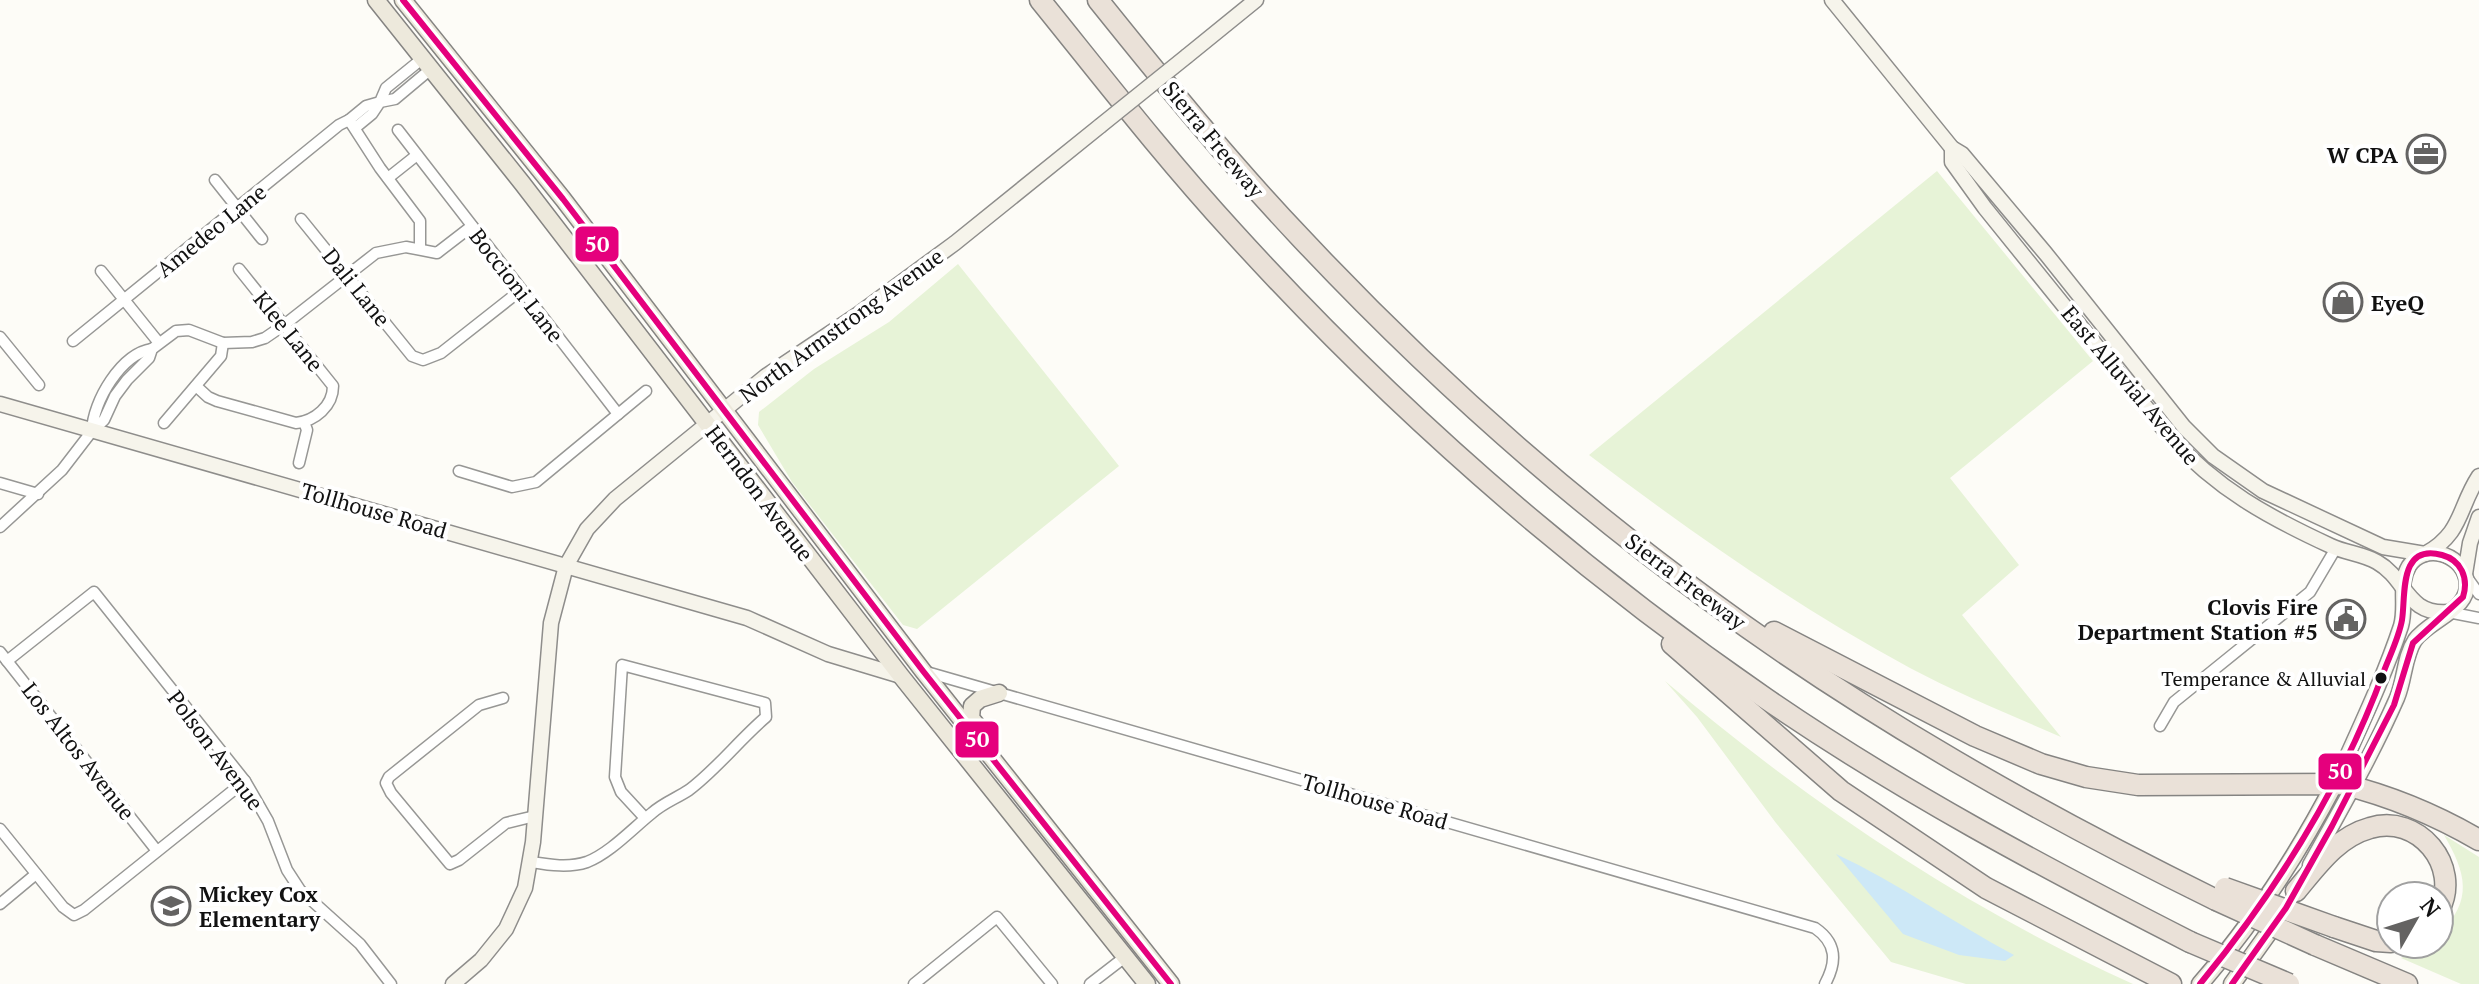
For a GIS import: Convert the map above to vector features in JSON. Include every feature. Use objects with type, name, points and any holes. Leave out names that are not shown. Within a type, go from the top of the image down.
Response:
[{"type":"highway","name":"Sierra Freeway","points":[[1040,0],[1178,169],[1312,316],[1435,435],[1612,585],[1765,698],[1870,766],[1997,841],[2190,942],[2289,984]]},
{"type":"highway","name":"Sierra Freeway","points":[[1098,0],[1213,140],[1313,251],[1451,387],[1580,499],[1707,599],[1842,692],[1943,755],[2113,849],[2220,894]]},
{"type":"highway","points":[[1580,499],[1702,586],[1777,633],[1975,736],[2041,764],[2086,777],[2138,785],[2344,784],[2447,821],[2479,840]]},
{"type":"highway","points":[[1612,585],[1679,651],[1841,791],[1986,888],[2171,984]]},
{"type":"highway","points":[[2296,891],[2344,840],[2369,828],[2394,826],[2416,833],[2431,846],[2443,868],[2445,880]]},
{"type":"highway","points":[[2220,894],[2375,941]]},
{"type":"highway","points":[[2220,894],[2315,945],[2407,984]]},
{"type":"main road","name":"Herndon Avenue","points":[[376,0],[901,676],[1147,984]]},
{"type":"main road","name":"Herndon Avenue","points":[[403,0],[544,174],[923,671],[1171,984]]},
{"type":"main road","points":[[427,63],[430,57],[442,63],[491,124],[544,174]]},
{"type":"main road","points":[[789,532],[805,534],[906,663],[923,671]]},
{"type":"main road","points":[[999,693],[980,699],[970,711],[971,718],[997,751],[999,766]]},
{"type":"main road","points":[[929,710],[941,707],[986,760],[999,766]]},
{"type":"main road","points":[[2200,984],[2261,908],[2344,784]]},
{"type":"main road","points":[[2232,984],[2262,945],[2296,891]]},
{"type":"main road","points":[[1125,957],[1154,984]]},
{"type":"street","name":"East Alluvial Avenue","points":[[1832,0],[1952,148],[1962,154],[1983,178],[2184,427],[2213,456],[2253,486],[2351,534],[2383,547],[2425,554]]},
{"type":"street","name":"North Armstrong Avenue","points":[[453,984],[481,960],[506,929],[525,888],[531,862],[551,623],[566,566],[580,539],[601,513],[766,376],[944,251],[1187,56],[1246,3]]},
{"type":"street","name":"Amedeo Lane","points":[[73,341],[237,208],[352,124],[366,106],[380,102],[386,88],[427,63]]},
{"type":"street","points":[[352,124],[420,221],[420,249]]},
{"type":"street","name":"Boccioni Lane","points":[[398,130],[618,414]]},
{"type":"street","name":"East Alluvial Avenue","points":[[1952,148],[1952,162],[1985,208],[2190,459],[2238,498],[2336,548],[2379,563],[2403,588]]},
{"type":"street","points":[[388,178],[417,155]]},
{"type":"street","points":[[215,180],[262,239]]},
{"type":"street","name":"Dali Lane","points":[[301,219],[412,356],[423,360],[441,353],[521,290]]},
{"type":"street","points":[[0,527],[62,470],[104,420],[143,351],[156,346],[176,331],[189,330],[223,343],[252,342],[265,338],[376,253],[406,247],[437,253],[472,226]]},
{"type":"street","name":"Klee Lane","points":[[239,269],[333,386],[333,395],[327,407],[304,422]]},
{"type":"street","points":[[101,271],[156,346]]},
{"type":"street","points":[[0,337],[39,385]]},
{"type":"street","points":[[164,423],[221,356],[223,343]]},
{"type":"street","points":[[196,386],[217,401],[296,423],[304,422],[307,430],[299,463]]},
{"type":"street","points":[[459,471],[512,487],[536,482],[646,391]]},
{"type":"street","name":"Tollhouse Road","points":[[0,404],[747,618],[828,654],[901,676]]},
{"type":"street","points":[[2296,891],[2344,784],[2401,624],[2403,588],[2409,566],[2455,528],[2479,476]]},
{"type":"street","points":[[0,483],[38,494]]},
{"type":"street","points":[[2344,784],[2398,695],[2412,646],[2425,629],[2459,605],[2464,597],[2470,543],[2479,517]]},
{"type":"street","points":[[2160,726],[2174,702],[2310,592],[2336,548]]},
{"type":"street","points":[[2425,554],[2437,552],[2449,556],[2479,594]]},
{"type":"street","points":[[2403,588],[2422,608],[2479,618]]},
{"type":"street","name":"Polson Avenue","points":[[4,656],[94,592],[245,781],[256,797],[287,870],[300,890],[360,944],[391,984]]},
{"type":"street","name":"Los Altos Avenue","points":[[4,656],[157,851]]},
{"type":"street","points":[[531,862],[557,866],[589,861],[715,767],[742,737],[766,717],[765,703],[622,665],[615,777],[621,792],[645,818]]},
{"type":"street","name":"Tollhouse Road","points":[[923,671],[1815,928],[1826,936],[1833,950],[1833,970],[1825,984]]},
{"type":"street","points":[[503,698],[479,705],[389,777],[386,783],[450,864],[506,823],[535,816]]},
{"type":"street","points":[[0,829],[63,907],[74,915],[245,781]]},
{"type":"street","points":[[0,904],[36,874]]},
{"type":"street","points":[[914,984],[997,917],[1052,984]]},
{"type":"street","points":[[1090,984],[1125,957]]},
{"type":"green space","points":[[1937,171],[2093,361],[1950,478],[2019,565],[1962,615],[2061,737],[1929,678],[1868,645],[1706,541],[1589,455]]},
{"type":"green space","points":[[958,264],[1119,466],[917,629],[903,625],[792,482],[758,425],[759,412],[814,369],[889,322]]},
{"type":"green space","points":[[1665,681],[1774,769],[1888,849],[2008,921],[2133,984],[1966,984],[1891,962],[1776,823],[1697,717]]},
{"type":"green space","points":[[2444,835],[2479,857],[2479,984],[2461,984],[2406,960],[2455,960],[2455,914],[2463,886],[2457,862]]},
{"type":"water","points":[[1836,854],[2014,955],[2005,961],[1959,955],[1903,934]]},
{"type":"transit line","name":"50","points":[[403,0],[563,199],[923,671],[1171,984]]},
{"type":"transit line","name":"50","points":[[2200,984],[2281,874],[2328,796],[2367,714],[2399,633],[2411,564],[2428,553],[2449,557],[2462,571],[2465,583],[2463,597],[2413,643],[2394,705],[2332,826],[2286,908],[2232,984]]},
{"type":"place","name":"W CPA","points":[[2426,154]]},
{"type":"place","name":"EyeQ","points":[[2343,302]]},
{"type":"place","name":"Clovis Fire Department Station #5","points":[[2346,619]]},
{"type":"place","name":"Temperance & Alluvial","points":[[2381,678]]},
{"type":"place","name":"Mickey Cox Elementary","points":[[171,906]]}]
